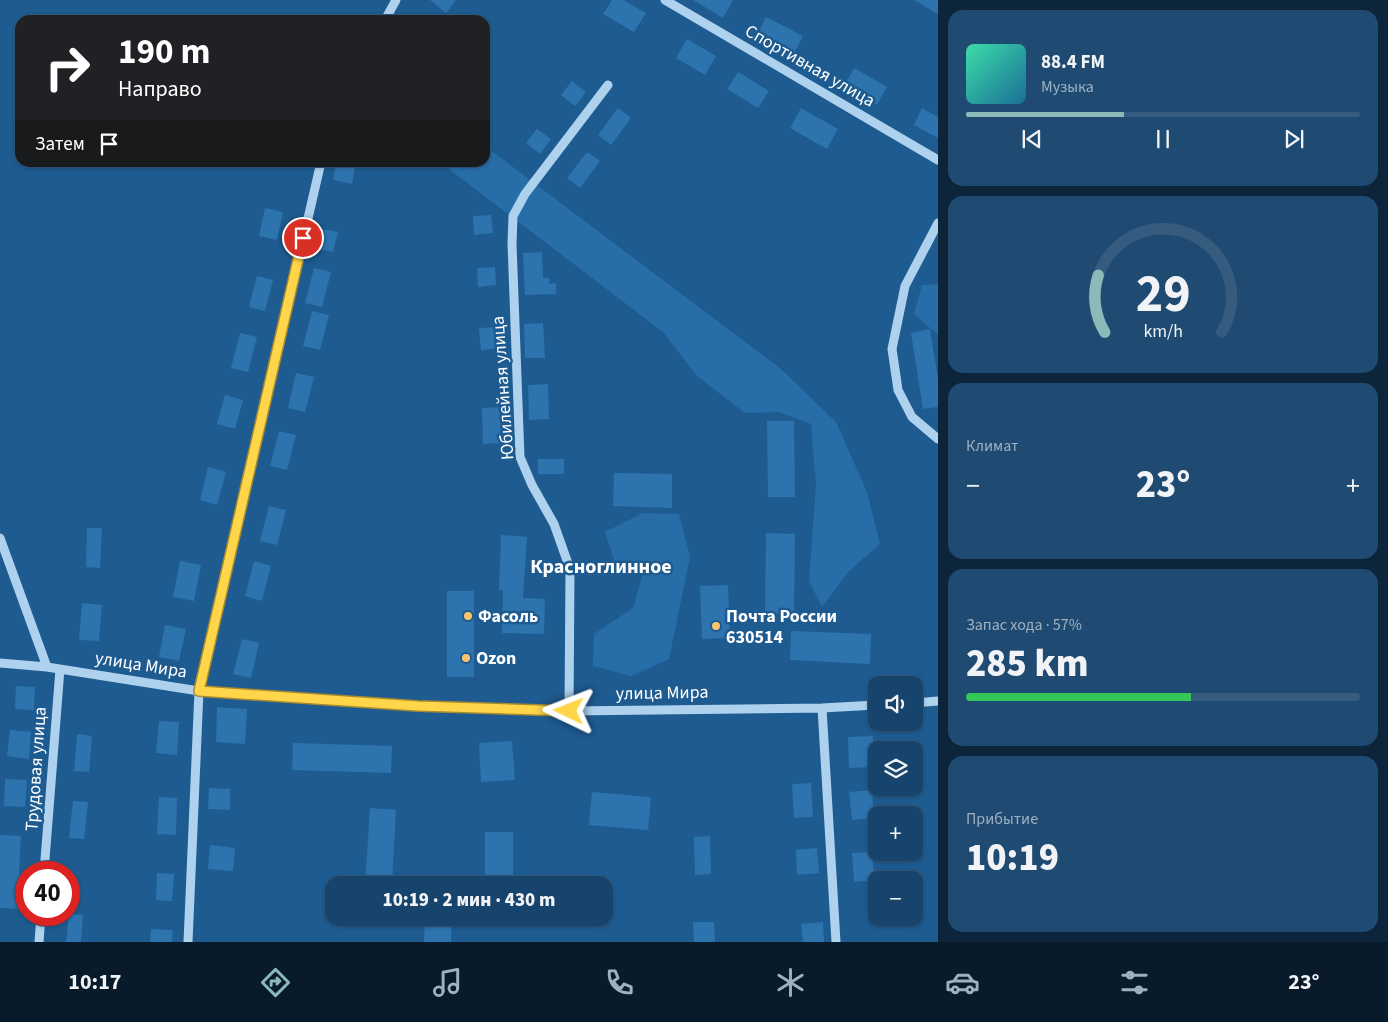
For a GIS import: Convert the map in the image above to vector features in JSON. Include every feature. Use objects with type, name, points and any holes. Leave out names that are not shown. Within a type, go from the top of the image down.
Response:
[{"type":"street","points":[[388,15],[396,0]]},
{"type":"street","name":"Спортивная улица","points":[[665,0],[938,160]]},
{"type":"street","name":"Юбилейная улица","points":[[569,711],[570,569],[554,524],[532,485],[520,458],[512,244],[513,216],[525,194],[608,85]]},
{"type":"street","points":[[188,942],[199,691],[320,167]]},
{"type":"street","points":[[938,222],[905,286],[892,349],[898,390],[912,416],[938,439]]},
{"type":"street","points":[[0,538],[47,667]]},
{"type":"street","name":"улица Мира","points":[[0,663],[47,667],[199,691],[418,706],[569,711],[822,708],[868,705]]},
{"type":"street","name":"Трудовая улица","points":[[45,861],[60,669]]},
{"type":"street","points":[[923,702],[938,701]]},
{"type":"street","points":[[822,708],[836,942]]},
{"type":"street","points":[[39,942],[40,926]]},
{"type":"shaded area","points":[[490,150],[781,369],[836,422],[867,492],[880,544],[849,571],[822,607],[809,581],[816,485],[811,424],[779,412],[745,413],[697,376],[663,332],[446,167],[490,167]]},
{"type":"shaded area","points":[[938,284],[938,335],[914,314],[922,285]]},
{"type":"shaded area","points":[[643,513],[679,514],[690,557],[669,659],[631,676],[593,666],[594,634],[633,608],[645,567],[615,563],[605,532]]},
{"type":"building","points":[[430,0],[456,0],[446,13]]},
{"type":"building","points":[[612,0],[623,0],[646,13],[634,32],[603,14]]},
{"type":"building","points":[[693,0],[733,0],[723,18]]},
{"type":"building","points":[[914,0],[938,0],[938,14]]},
{"type":"building","points":[[766,17],[803,36],[794,53],[758,33]]},
{"type":"building","points":[[687,39],[716,56],[705,75],[676,58]]},
{"type":"building","points":[[854,68],[887,87],[877,105],[844,86]]},
{"type":"building","points":[[738,72],[769,91],[758,108],[727,89]]},
{"type":"building","points":[[572,81],[586,92],[575,106],[561,95]]},
{"type":"building","points":[[618,108],[631,118],[611,145],[598,135]]},
{"type":"building","points":[[801,108],[838,129],[827,149],[790,128]]},
{"type":"building","points":[[922,108],[938,117],[938,138],[914,125]]},
{"type":"building","points":[[537,129],[551,139],[540,154],[526,143]]},
{"type":"building","points":[[587,152],[600,161],[580,188],[567,178]]},
{"type":"building","points":[[335,167],[355,167],[352,184],[333,180]]},
{"type":"building","points":[[265,208],[283,212],[277,240],[259,236]]},
{"type":"building","points":[[491,215],[493,233],[474,235],[473,216]]},
{"type":"building","points":[[322,229],[338,232],[333,252],[318,249]]},
{"type":"building","points":[[542,252],[543,278],[549,278],[549,284],[556,283],[556,294],[525,295],[523,253]]},
{"type":"building","points":[[495,267],[496,285],[478,287],[477,268]]},
{"type":"building","points":[[314,268],[331,272],[322,307],[305,303]]},
{"type":"building","points":[[257,276],[273,280],[265,311],[249,307]]},
{"type":"building","points":[[312,311],[329,315],[320,350],[303,346]]},
{"type":"building","points":[[543,323],[545,358],[525,358],[524,324]]},
{"type":"building","points":[[501,327],[502,348],[481,350],[479,328]]},
{"type":"building","points":[[930,329],[938,379],[938,407],[923,409],[911,333]]},
{"type":"building","points":[[240,333],[257,337],[248,372],[231,368]]},
{"type":"building","points":[[296,373],[314,377],[305,412],[288,408]]},
{"type":"building","points":[[548,384],[549,419],[529,420],[528,385]]},
{"type":"building","points":[[225,395],[243,400],[235,429],[217,424]]},
{"type":"building","points":[[502,407],[503,443],[483,444],[482,408]]},
{"type":"building","points":[[767,421],[794,421],[795,497],[768,497]]},
{"type":"building","points":[[279,431],[296,435],[287,470],[270,466]]},
{"type":"building","points":[[538,459],[564,459],[564,474],[538,474]]},
{"type":"building","points":[[208,467],[226,472],[217,505],[200,500]]},
{"type":"building","points":[[614,473],[672,474],[672,508],[613,506]]},
{"type":"building","points":[[269,506],[286,510],[277,545],[260,541]]},
{"type":"building","points":[[87,528],[102,528],[100,568],[86,567]]},
{"type":"building","points":[[766,533],[795,534],[794,613],[765,613]]},
{"type":"building","points":[[501,535],[527,537],[523,598],[545,599],[544,634],[502,633],[503,590],[499,590]]},
{"type":"building","points":[[180,561],[201,565],[194,601],[173,597]]},
{"type":"building","points":[[254,561],[271,566],[262,601],[245,596]]},
{"type":"building","points":[[728,585],[730,638],[702,639],[700,586]]},
{"type":"building","points":[[447,591],[474,591],[474,677],[447,677]]},
{"type":"building","points":[[82,603],[102,605],[99,641],[79,640]]},
{"type":"building","points":[[165,625],[186,629],[179,661],[159,657]]},
{"type":"building","points":[[791,631],[871,634],[870,664],[790,660]]},
{"type":"building","points":[[242,639],[259,643],[251,678],[233,674]]},
{"type":"building","points":[[16,686],[35,687],[34,710],[15,709]]},
{"type":"building","points":[[217,707],[247,709],[245,744],[216,742]]},
{"type":"building","points":[[159,721],[179,722],[177,755],[156,753]]},
{"type":"building","points":[[10,730],[31,732],[29,759],[7,756]]},
{"type":"building","points":[[77,734],[92,736],[89,772],[74,771]]},
{"type":"building","points":[[873,736],[873,741],[868,741],[868,767],[849,768],[848,737]]},
{"type":"building","points":[[512,741],[515,780],[481,782],[479,743]]},
{"type":"building","points":[[293,743],[392,746],[391,773],[292,770]]},
{"type":"building","points":[[5,779],[27,780],[25,807],[4,806]]},
{"type":"building","points":[[811,783],[813,817],[794,818],[792,784]]},
{"type":"building","points":[[209,788],[230,789],[230,810],[208,809]]},
{"type":"building","points":[[868,790],[868,796],[872,796],[873,806],[868,806],[868,819],[852,820],[849,792]]},
{"type":"building","points":[[592,792],[651,797],[648,830],[589,825]]},
{"type":"building","points":[[159,797],[177,798],[176,835],[157,834]]},
{"type":"building","points":[[73,801],[88,802],[84,839],[69,838]]},
{"type":"building","points":[[370,808],[396,810],[392,876],[366,876]]},
{"type":"building","points":[[485,832],[513,832],[513,876],[485,876]]},
{"type":"building","points":[[0,835],[21,836],[20,861],[15,861],[15,909],[0,908]]},
{"type":"building","points":[[710,836],[711,874],[695,875],[694,837]]},
{"type":"building","points":[[210,845],[235,848],[233,871],[208,869]]},
{"type":"building","points":[[817,848],[819,873],[797,875],[796,850]]},
{"type":"building","points":[[868,852],[868,861],[873,861],[873,871],[868,871],[868,881],[854,882],[852,853]]},
{"type":"building","points":[[157,873],[174,874],[172,901],[156,900]]},
{"type":"building","points":[[80,915],[83,915],[81,942],[66,942],[68,926],[80,926]]},
{"type":"building","points":[[693,922],[714,922],[715,942],[694,942]]},
{"type":"building","points":[[823,922],[824,942],[803,942],[801,924]]},
{"type":"building","points":[[425,926],[452,926],[451,942],[424,942]]},
{"type":"building","points":[[151,929],[173,930],[172,942],[150,942]]},
{"type":"place","name":"Фасоль","points":[[468,616]]},
{"type":"place","name":"Почта России 630514","points":[[716,626]]},
{"type":"place","name":"Ozon","points":[[466,658]]},
{"type":"district","name":"Красноглинное","points":[[601,567]]},
{"type":"route","points":[[303,238],[199,691],[418,706],[569,711]]}]
